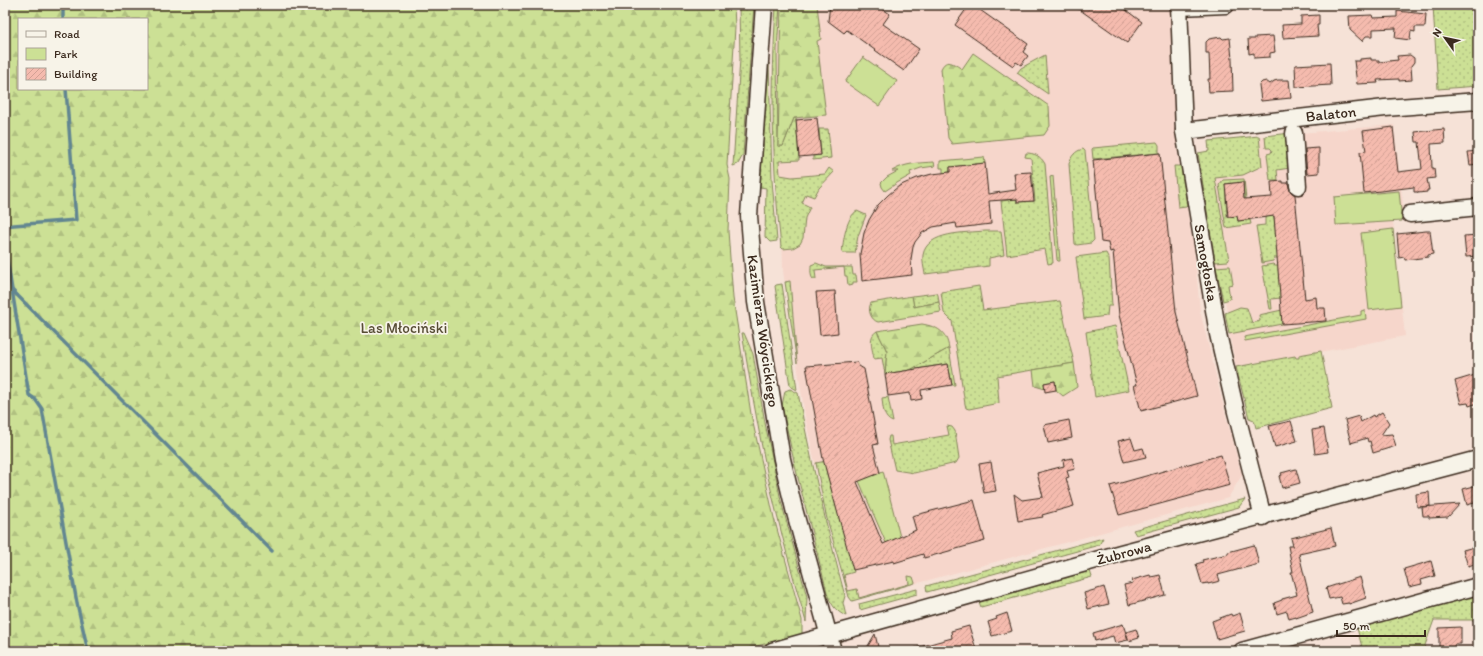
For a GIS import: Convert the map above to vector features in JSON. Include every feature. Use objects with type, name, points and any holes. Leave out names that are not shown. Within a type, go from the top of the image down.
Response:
[{"type":"street","name":"Kazimierza Wóycickiego","points":[[764,5],[749,216],[756,302],[782,459],[794,509],[833,651]]},
{"type":"street","points":[[1179,6],[1226,5]]},
{"type":"street","name":"Samogłoska","points":[[1179,6],[1184,131],[1218,334],[1263,517]]},
{"type":"street","name":"Balaton","points":[[1184,131],[1385,108],[1478,101]]},
{"type":"street","points":[[1294,133],[1298,186]]},
{"type":"street","points":[[1410,214],[1478,206]]},
{"type":"street","name":"Żubrowa","points":[[772,651],[1121,553],[1263,517],[1478,459]]},
{"type":"street","points":[[1242,651],[1478,586]]},
{"type":"shaded area","points":[[780,5],[1177,5],[1177,149],[1194,249],[1200,311],[1242,475],[1228,498],[852,601],[849,597],[826,515],[805,416],[783,271],[777,50]]},
{"type":"shaded area","points":[[1394,125],[1405,221],[1393,221],[1405,336],[1299,356],[1299,358],[1296,358],[1295,356],[1236,367],[1225,313],[1227,312],[1225,300],[1223,301],[1216,267],[1198,153],[1209,151],[1208,141]]},
{"type":"green space","name":"Las Młociński","points":[[5,5],[734,5],[735,27],[727,165],[730,179],[728,231],[733,298],[751,414],[774,518],[802,620],[802,634],[738,651],[5,651]]},
{"type":"green space","points":[[739,5],[754,5],[743,155],[738,164],[733,166],[740,59]]},
{"type":"green space","points":[[776,5],[780,5],[777,50],[778,146],[783,146],[794,118],[796,118],[799,157],[799,160],[779,161],[780,175],[792,177],[825,174],[829,168],[834,172],[819,188],[814,197],[806,194],[802,203],[810,207],[805,218],[803,238],[800,244],[793,248],[783,249],[781,247],[778,217],[773,126],[773,65]]},
{"type":"green space","points":[[781,5],[817,5],[821,39],[817,41],[826,115],[794,118],[783,146],[778,146]]},
{"type":"green space","points":[[1433,5],[1478,5],[1478,86],[1438,89]]},
{"type":"green space","points":[[973,53],[1049,106],[1050,126],[1044,135],[952,144],[948,138],[941,69],[945,63],[948,62],[962,69]]},
{"type":"green space","points":[[1045,55],[1048,94],[1017,73],[1021,68]]},
{"type":"green space","points":[[863,57],[897,81],[879,106],[845,82]]},
{"type":"green space","points":[[769,63],[772,180],[777,241],[770,242],[765,237],[766,188],[760,187]]},
{"type":"green space","points":[[819,129],[828,129],[831,158],[813,160],[813,156],[821,155]]},
{"type":"green space","points":[[1291,133],[1290,168],[1277,170],[1278,180],[1270,180],[1267,154],[1271,153],[1272,150],[1270,148],[1266,148],[1265,136]]},
{"type":"green space","points":[[1259,136],[1262,166],[1243,175],[1215,178],[1229,260],[1215,262],[1198,153],[1209,151],[1208,141]]},
{"type":"green space","points":[[1157,142],[1159,145],[1159,153],[1093,159],[1093,148]]},
{"type":"green space","points":[[1083,149],[1085,151],[1094,240],[1091,243],[1077,245],[1075,244],[1069,164],[1074,154]]},
{"type":"green space","points":[[1026,153],[1037,156],[1045,164],[1053,263],[1048,264],[1045,249],[1007,255],[1001,201],[1017,199],[1017,202],[1035,201],[1031,158],[1025,157]]},
{"type":"green space","points":[[984,157],[985,163],[950,167],[950,172],[943,173],[943,168],[940,168],[940,161]]},
{"type":"green space","points":[[934,162],[935,166],[921,168],[910,172],[911,175],[885,191],[882,187],[881,183],[887,177],[898,171],[892,171],[897,168],[912,164]]},
{"type":"green space","points":[[1174,166],[1181,166],[1186,206],[1178,207]]},
{"type":"green space","points":[[1053,176],[1060,261],[1057,260],[1050,177]]},
{"type":"green space","points":[[1244,179],[1246,199],[1244,199],[1243,182],[1225,184],[1227,217],[1237,216],[1238,221],[1250,220],[1251,224],[1226,228],[1219,185],[1223,180]]},
{"type":"green space","points":[[1399,191],[1402,221],[1336,225],[1334,197]]},
{"type":"green space","points":[[857,211],[866,215],[858,236],[855,253],[842,253],[844,236],[848,224],[853,214]]},
{"type":"green space","points":[[1274,216],[1278,258],[1274,258],[1273,261],[1262,263],[1256,226],[1265,225],[1265,217]]},
{"type":"green space","points":[[1393,229],[1401,306],[1369,310],[1361,233]]},
{"type":"green space","points":[[1001,231],[1004,255],[989,258],[989,266],[925,274],[923,255],[926,247],[932,241],[939,237],[958,233]]},
{"type":"green space","points":[[1106,253],[1109,259],[1112,306],[1108,306],[1107,316],[1084,319],[1076,257]]},
{"type":"green space","points":[[816,263],[826,267],[844,267],[815,270],[816,279],[813,279],[811,274],[811,265]]},
{"type":"green space","points":[[1273,264],[1278,266],[1281,298],[1271,299],[1272,309],[1270,309],[1262,266]]},
{"type":"green space","points":[[1230,266],[1233,284],[1228,285],[1230,299],[1223,301],[1216,267]]},
{"type":"green space","points":[[844,267],[852,267],[853,275],[856,275],[857,282],[853,282],[853,285],[848,286]]},
{"type":"green space","points":[[790,281],[797,363],[785,282]]},
{"type":"green space","points":[[782,284],[797,390],[790,386],[775,286]]},
{"type":"green space","points":[[979,286],[983,310],[1060,301],[1074,363],[997,376],[999,403],[969,409],[966,408],[965,404],[952,321],[944,313],[941,292]]},
{"type":"green space","points":[[937,293],[939,302],[914,307],[912,296]]},
{"type":"green space","points":[[912,296],[914,307],[939,302],[941,312],[878,322],[873,319],[870,314],[869,309],[871,303]]},
{"type":"green space","points":[[1240,307],[1247,308],[1252,323],[1260,321],[1259,315],[1282,310],[1282,324],[1229,334],[1225,313]]},
{"type":"green space","points":[[1365,310],[1366,319],[1245,341],[1244,337],[1361,315],[1361,311]]},
{"type":"green space","points":[[922,324],[937,328],[946,338],[949,348],[910,370],[885,374],[887,351],[877,331]]},
{"type":"green space","points":[[1115,326],[1129,390],[1095,397],[1086,332]]},
{"type":"green space","points":[[877,331],[887,351],[885,374],[882,358],[874,359],[871,340]]},
{"type":"green space","points":[[742,333],[744,333],[753,354],[781,501],[807,597],[806,622],[768,477],[757,423]]},
{"type":"green space","points":[[949,348],[955,385],[952,385],[948,364],[910,370]]},
{"type":"green space","points":[[1321,351],[1332,408],[1256,428],[1254,420],[1249,418],[1236,367],[1295,356],[1296,358],[1299,358],[1299,355]]},
{"type":"green space","points":[[1074,363],[1077,387],[1063,396],[1056,390],[1055,381],[1044,383],[1045,389],[1035,386],[1033,370]]},
{"type":"green space","points":[[790,389],[798,393],[808,444],[845,596],[843,603],[846,616],[835,608],[828,596],[795,466],[782,406],[785,391]]},
{"type":"green space","points":[[888,397],[893,422],[887,418],[883,409],[882,398]]},
{"type":"green space","points":[[947,426],[952,427],[955,431],[959,458],[956,463],[914,473],[895,470],[888,440],[889,436],[891,436],[892,445],[949,435]]},
{"type":"green space","points":[[846,457],[826,469],[854,572],[844,575],[848,591],[857,589],[859,598],[909,584],[908,576],[913,577],[915,583],[852,601],[849,597],[826,515],[816,463]]},
{"type":"green space","points":[[883,471],[900,537],[886,543],[859,481]]},
{"type":"green space","points":[[1245,499],[1239,507],[1136,535],[1133,530]]},
{"type":"green space","points":[[1103,538],[1099,545],[927,592],[926,586]]},
{"type":"green space","points":[[1090,571],[1092,577],[981,607],[979,602]]},
{"type":"green space","points":[[917,589],[917,594],[860,610],[859,604]]},
{"type":"green space","points":[[1478,593],[1478,620],[1434,620],[1423,651],[1363,651],[1357,628]]},
{"type":"building","points":[[830,5],[877,5],[890,14],[883,24],[919,49],[904,71],[847,30],[844,33],[828,21]]},
{"type":"building","points":[[969,5],[973,5],[1028,44],[1023,52],[1028,56],[1021,65],[1016,62],[1013,66],[955,25]]},
{"type":"building","points":[[1073,5],[1119,5],[1142,22],[1127,43]]},
{"type":"building","points":[[1397,11],[1426,14],[1425,27],[1415,27],[1415,32],[1411,31],[1410,40],[1395,38],[1396,28],[1373,29],[1373,36],[1366,36],[1362,41],[1350,30],[1349,16],[1372,15],[1373,18],[1397,17]]},
{"type":"building","points":[[1319,15],[1319,25],[1317,25],[1318,36],[1283,38],[1282,25],[1301,24],[1301,16]]},
{"type":"building","points":[[1273,36],[1275,52],[1270,53],[1270,57],[1254,58],[1254,53],[1249,54],[1248,39]]},
{"type":"building","points":[[1221,37],[1223,39],[1230,38],[1233,91],[1209,92],[1209,53],[1206,53],[1206,42],[1209,39]]},
{"type":"building","points":[[1410,55],[1414,58],[1414,62],[1411,66],[1412,80],[1377,80],[1378,83],[1357,84],[1354,61],[1371,58],[1371,60],[1379,60],[1379,62],[1398,60],[1397,56]]},
{"type":"building","points":[[1330,63],[1331,85],[1296,87],[1295,65]]},
{"type":"building","points":[[1278,80],[1289,80],[1291,98],[1261,101],[1259,85],[1262,82],[1266,81],[1270,84]]},
{"type":"building","points":[[817,118],[821,155],[799,157],[796,120]]},
{"type":"building","points":[[1393,127],[1398,172],[1422,169],[1419,142],[1416,142],[1415,132],[1444,129],[1445,143],[1431,144],[1432,168],[1434,168],[1435,178],[1427,179],[1429,190],[1427,190],[1427,192],[1414,192],[1414,187],[1364,193],[1360,152],[1366,151],[1363,131]]},
{"type":"building","points":[[1319,148],[1319,173],[1307,174],[1305,149]]},
{"type":"building","points":[[1478,151],[1478,164],[1470,165],[1468,152]]},
{"type":"building","points":[[1160,153],[1176,312],[1197,396],[1141,411],[1134,385],[1137,385],[1119,315],[1113,251],[1110,252],[1108,243],[1101,242],[1093,160]]},
{"type":"building","points":[[985,163],[988,194],[1016,190],[1014,173],[1031,172],[1034,201],[1017,202],[1017,199],[989,201],[991,224],[957,228],[956,223],[933,227],[922,233],[915,242],[911,259],[912,275],[862,281],[860,254],[864,233],[869,220],[878,205],[888,195],[899,186],[917,178],[932,174],[950,172],[950,167]]},
{"type":"building","points":[[1283,181],[1283,183],[1288,183],[1290,191],[1295,195],[1305,299],[1316,297],[1317,308],[1325,308],[1326,321],[1282,324],[1274,216],[1238,221],[1237,216],[1228,217],[1225,184],[1243,182],[1244,199],[1272,197],[1271,182]]},
{"type":"building","points":[[1430,231],[1433,254],[1428,255],[1428,257],[1405,260],[1404,257],[1399,258],[1397,234]]},
{"type":"building","points":[[1478,235],[1478,256],[1466,257],[1464,236]]},
{"type":"building","points":[[835,291],[838,333],[820,335],[816,292]]},
{"type":"building","points":[[857,362],[859,366],[864,369],[878,444],[873,445],[880,473],[857,482],[883,544],[916,530],[912,516],[974,500],[985,541],[924,558],[923,554],[894,563],[894,561],[853,570],[823,459],[806,366]]},
{"type":"building","points":[[948,364],[952,385],[921,390],[922,399],[911,401],[910,393],[888,396],[885,374]]},
{"type":"building","points":[[1475,375],[1476,381],[1478,381],[1478,403],[1469,406],[1468,403],[1461,404],[1455,381]]},
{"type":"building","points":[[1055,381],[1056,390],[1045,392],[1044,383]]},
{"type":"building","points":[[1382,412],[1389,423],[1381,435],[1392,434],[1396,446],[1373,453],[1370,441],[1368,442],[1367,438],[1351,443],[1345,420],[1359,416],[1361,422]]},
{"type":"building","points":[[1069,420],[1072,438],[1048,443],[1044,425]]},
{"type":"building","points":[[1291,421],[1297,441],[1275,447],[1269,426]]},
{"type":"building","points":[[1324,428],[1328,452],[1315,454],[1312,430]]},
{"type":"building","points":[[1131,438],[1135,450],[1143,448],[1146,457],[1124,462],[1118,441]]},
{"type":"building","points":[[1221,455],[1230,485],[1119,515],[1110,486]]},
{"type":"building","points":[[1072,458],[1075,469],[1067,471],[1069,477],[1066,478],[1074,506],[1042,515],[1043,517],[1018,521],[1014,494],[1022,500],[1043,497],[1037,473],[1064,466],[1063,460]]},
{"type":"building","points":[[991,462],[996,491],[984,493],[979,464]]},
{"type":"building","points":[[1296,469],[1300,483],[1282,488],[1279,476],[1282,475],[1281,473]]},
{"type":"building","points":[[1478,485],[1478,502],[1467,505],[1463,489]]},
{"type":"building","points":[[1429,492],[1430,506],[1417,507],[1416,494]]},
{"type":"building","points":[[1460,504],[1448,517],[1429,518],[1429,516],[1423,516],[1422,507]]},
{"type":"building","points":[[1331,528],[1335,546],[1299,554],[1313,612],[1289,619],[1287,611],[1277,614],[1274,603],[1297,595],[1291,572],[1293,572],[1288,546],[1293,546],[1291,538]]},
{"type":"building","points":[[1254,545],[1259,564],[1218,575],[1220,581],[1202,584],[1196,564],[1203,562],[1202,560],[1228,554],[1228,552]]},
{"type":"building","points":[[1478,546],[1478,563],[1468,566],[1463,550]]},
{"type":"building","points":[[1431,561],[1435,576],[1421,580],[1422,584],[1409,587],[1404,569]]},
{"type":"building","points":[[1150,575],[1151,577],[1160,575],[1165,595],[1129,605],[1124,585],[1133,583],[1132,580]]},
{"type":"building","points":[[1360,577],[1366,598],[1349,604],[1342,604],[1340,597],[1329,599],[1326,588]]},
{"type":"building","points":[[1104,587],[1109,604],[1088,609],[1084,593]]},
{"type":"building","points":[[1007,613],[1012,631],[992,636],[988,622]]},
{"type":"building","points":[[1240,613],[1245,631],[1217,639],[1212,621],[1231,614],[1232,616]]},
{"type":"building","points":[[1123,624],[1128,640],[1115,643],[1113,636],[1095,641],[1093,633]]},
{"type":"building","points":[[969,626],[976,649],[970,651],[915,651],[915,648],[952,638],[951,631]]},
{"type":"building","points":[[1461,627],[1461,644],[1455,644],[1452,650],[1439,651],[1439,628]]},
{"type":"building","points":[[1136,629],[1139,638],[1129,641],[1126,632]]},
{"type":"building","points":[[875,634],[879,651],[865,651]]},
{"type":"waterway","points":[[63,5],[63,18]]},
{"type":"waterway","points":[[5,226],[76,220],[66,90]]},
{"type":"waterway","points":[[5,257],[7,259],[29,395],[35,399],[42,409],[77,603],[88,651]]},
{"type":"waterway","points":[[12,290],[272,551]]}]
